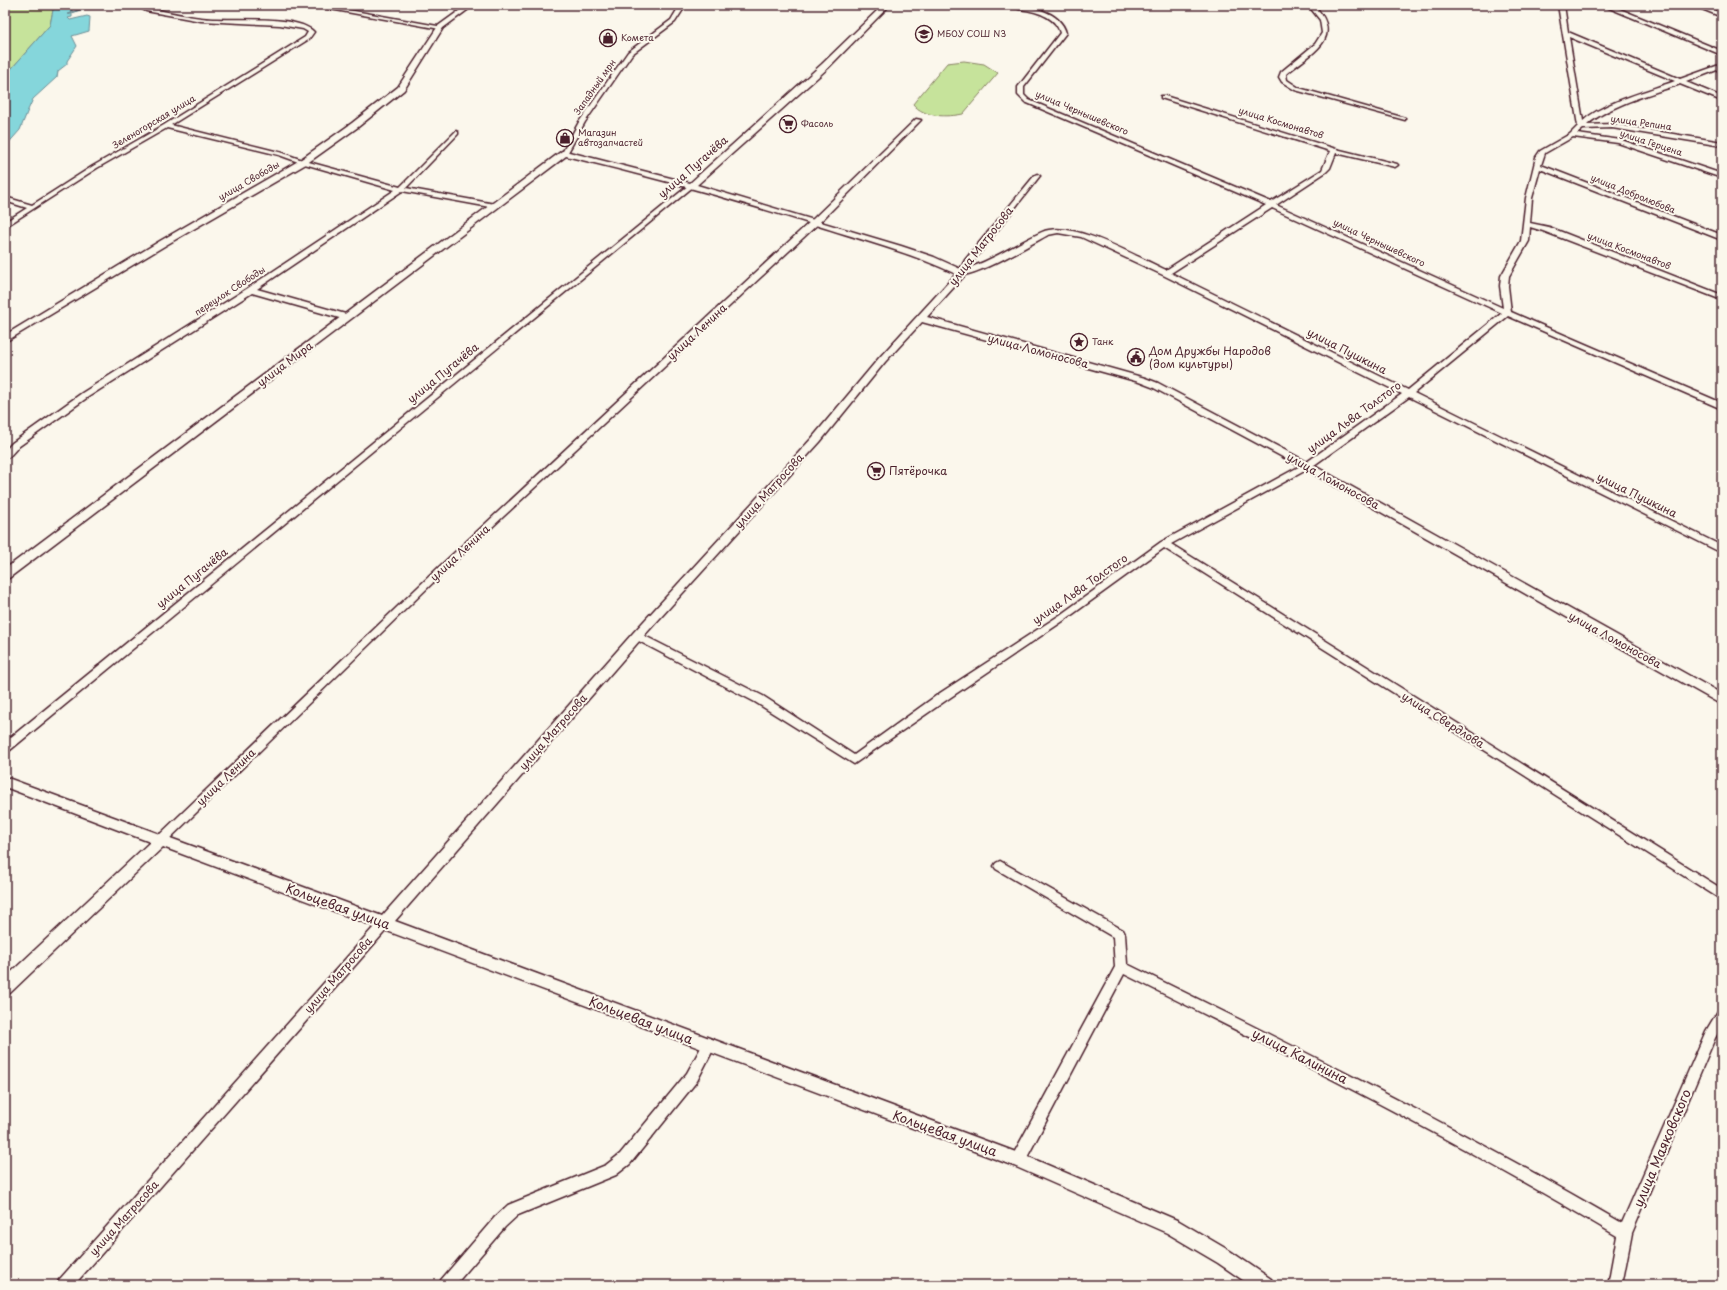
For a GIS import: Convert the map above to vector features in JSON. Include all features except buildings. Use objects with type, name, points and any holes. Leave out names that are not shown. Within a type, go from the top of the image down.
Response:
[{"type":"street","name":"Зеленогорская улица","points":[[5,226],[95,167],[166,126],[307,38],[310,32],[303,27],[290,24],[269,22],[241,23],[211,21],[148,10],[138,5]]},
{"type":"street","points":[[310,5],[440,27]]},
{"type":"street","name":"улица Свободы","points":[[5,339],[163,243],[303,162],[355,125],[401,88],[440,27],[471,5]]},
{"type":"street","name":"Западный мрн","points":[[565,153],[582,122],[630,53],[673,21],[683,5]]},
{"type":"street","name":"улица Пугачёва","points":[[5,748],[691,186],[825,66],[887,5]]},
{"type":"street","points":[[1006,5],[1029,5]]},
{"type":"street","points":[[1311,5],[1320,13],[1325,27],[1323,39],[1283,73],[1282,77],[1284,81],[1298,89],[1403,119]]},
{"type":"street","points":[[1561,5],[1581,127]]},
{"type":"street","points":[[1605,5],[1722,53]]},
{"type":"street","points":[[1695,5],[1722,16]]},
{"type":"street","name":"улица Чернышевского","points":[[1015,6],[1048,15],[1059,22],[1063,29],[1063,33],[1022,87],[1021,95],[1027,101],[1271,205],[1508,313],[1722,406]]},
{"type":"street","points":[[1565,33],[1722,99]]},
{"type":"street","points":[[1508,313],[1504,286],[1505,276],[1525,241],[1529,198],[1539,157],[1542,152],[1572,135],[1594,115],[1614,106],[1722,66]]},
{"type":"street","name":"улица Космонавтов","points":[[1163,97],[1334,150],[1395,165]]},
{"type":"street","name":"улица Ленина","points":[[5,988],[443,568],[815,222],[918,120]]},
{"type":"street","points":[[166,126],[267,150],[303,162],[400,188],[495,206]]},
{"type":"street","name":"улица Репина","points":[[1581,127],[1612,126],[1722,144]]},
{"type":"street","name":"переулок Свободы","points":[[6,455],[15,445],[84,395],[251,290],[400,188],[430,161],[456,133]]},
{"type":"street","name":"улица Герцена","points":[[1572,135],[1619,141],[1722,176]]},
{"type":"street","points":[[1166,273],[1328,168],[1334,150]]},
{"type":"street","points":[[565,153],[634,169],[815,222],[933,259],[962,273]]},
{"type":"street","name":"улица Мира","points":[[5,575],[565,153]]},
{"type":"street","name":"улица Добролюбова","points":[[1538,166],[1722,238]]},
{"type":"street","name":"улица Матросова","points":[[64,1285],[637,636],[816,440],[882,360],[962,273],[968,262],[1037,176]]},
{"type":"street","points":[[5,199],[33,207]]},
{"type":"street","name":"улица Космонавтов","points":[[1527,224],[1722,298]]},
{"type":"street","name":"улица Пушкина","points":[[962,273],[983,266],[1052,231],[1068,231],[1083,235],[1166,273],[1722,550]]},
{"type":"street","points":[[251,290],[346,317]]},
{"type":"street","name":"улица Льва Толстого","points":[[637,636],[759,699],[854,760],[944,696],[1063,617],[1164,544],[1307,466],[1408,394],[1508,313]]},
{"type":"street","name":"улица Ломоносова","points":[[920,318],[1142,380],[1307,466],[1722,700]]},
{"type":"street","name":"улица Свердлова","points":[[1164,544],[1722,895]]},
{"type":"street","name":"Кольцевая улица","points":[[5,782],[160,841],[385,923],[709,1046],[1018,1160],[1173,1227],[1224,1257],[1265,1285]]},
{"type":"street","points":[[1000,866],[1119,934],[1121,967],[1018,1160]]},
{"type":"street","name":"улица Калинина","points":[[1121,967],[1413,1112],[1559,1193],[1625,1233]]},
{"type":"street","name":"улица Маяковского","points":[[1615,1285],[1625,1233],[1710,1036],[1722,1015]]},
{"type":"street","points":[[446,1285],[500,1222],[513,1210],[611,1170],[625,1159],[692,1077],[709,1046]]},
{"type":"green space","points":[[5,5],[54,5],[50,25],[5,76]]},
{"type":"green space","points":[[964,61],[984,64],[998,73],[963,114],[943,116],[930,114],[923,112],[913,104],[947,63]]},
{"type":"water","points":[[54,5],[72,6],[72,17],[68,18],[70,20],[87,16],[90,17],[89,31],[72,36],[77,46],[67,61],[67,64],[58,71],[57,77],[33,99],[20,130],[5,147],[5,76],[50,25]]},
{"type":"waterway","points":[[69,14],[83,8],[84,5]]},
{"type":"place","name":"МБОУ СОШ N3","points":[[924,34]]},
{"type":"place","name":"Комета","points":[[608,38]]},
{"type":"place","name":"Фасоль","points":[[788,124]]},
{"type":"place","name":"Магазин автозапчастей","points":[[565,138]]},
{"type":"place","name":"Танк","points":[[1079,342]]},
{"type":"place","name":"Дом Дружбы Народов (дом культуры)","points":[[1136,357]]},
{"type":"place","name":"Пятёрочка","points":[[876,471]]}]
